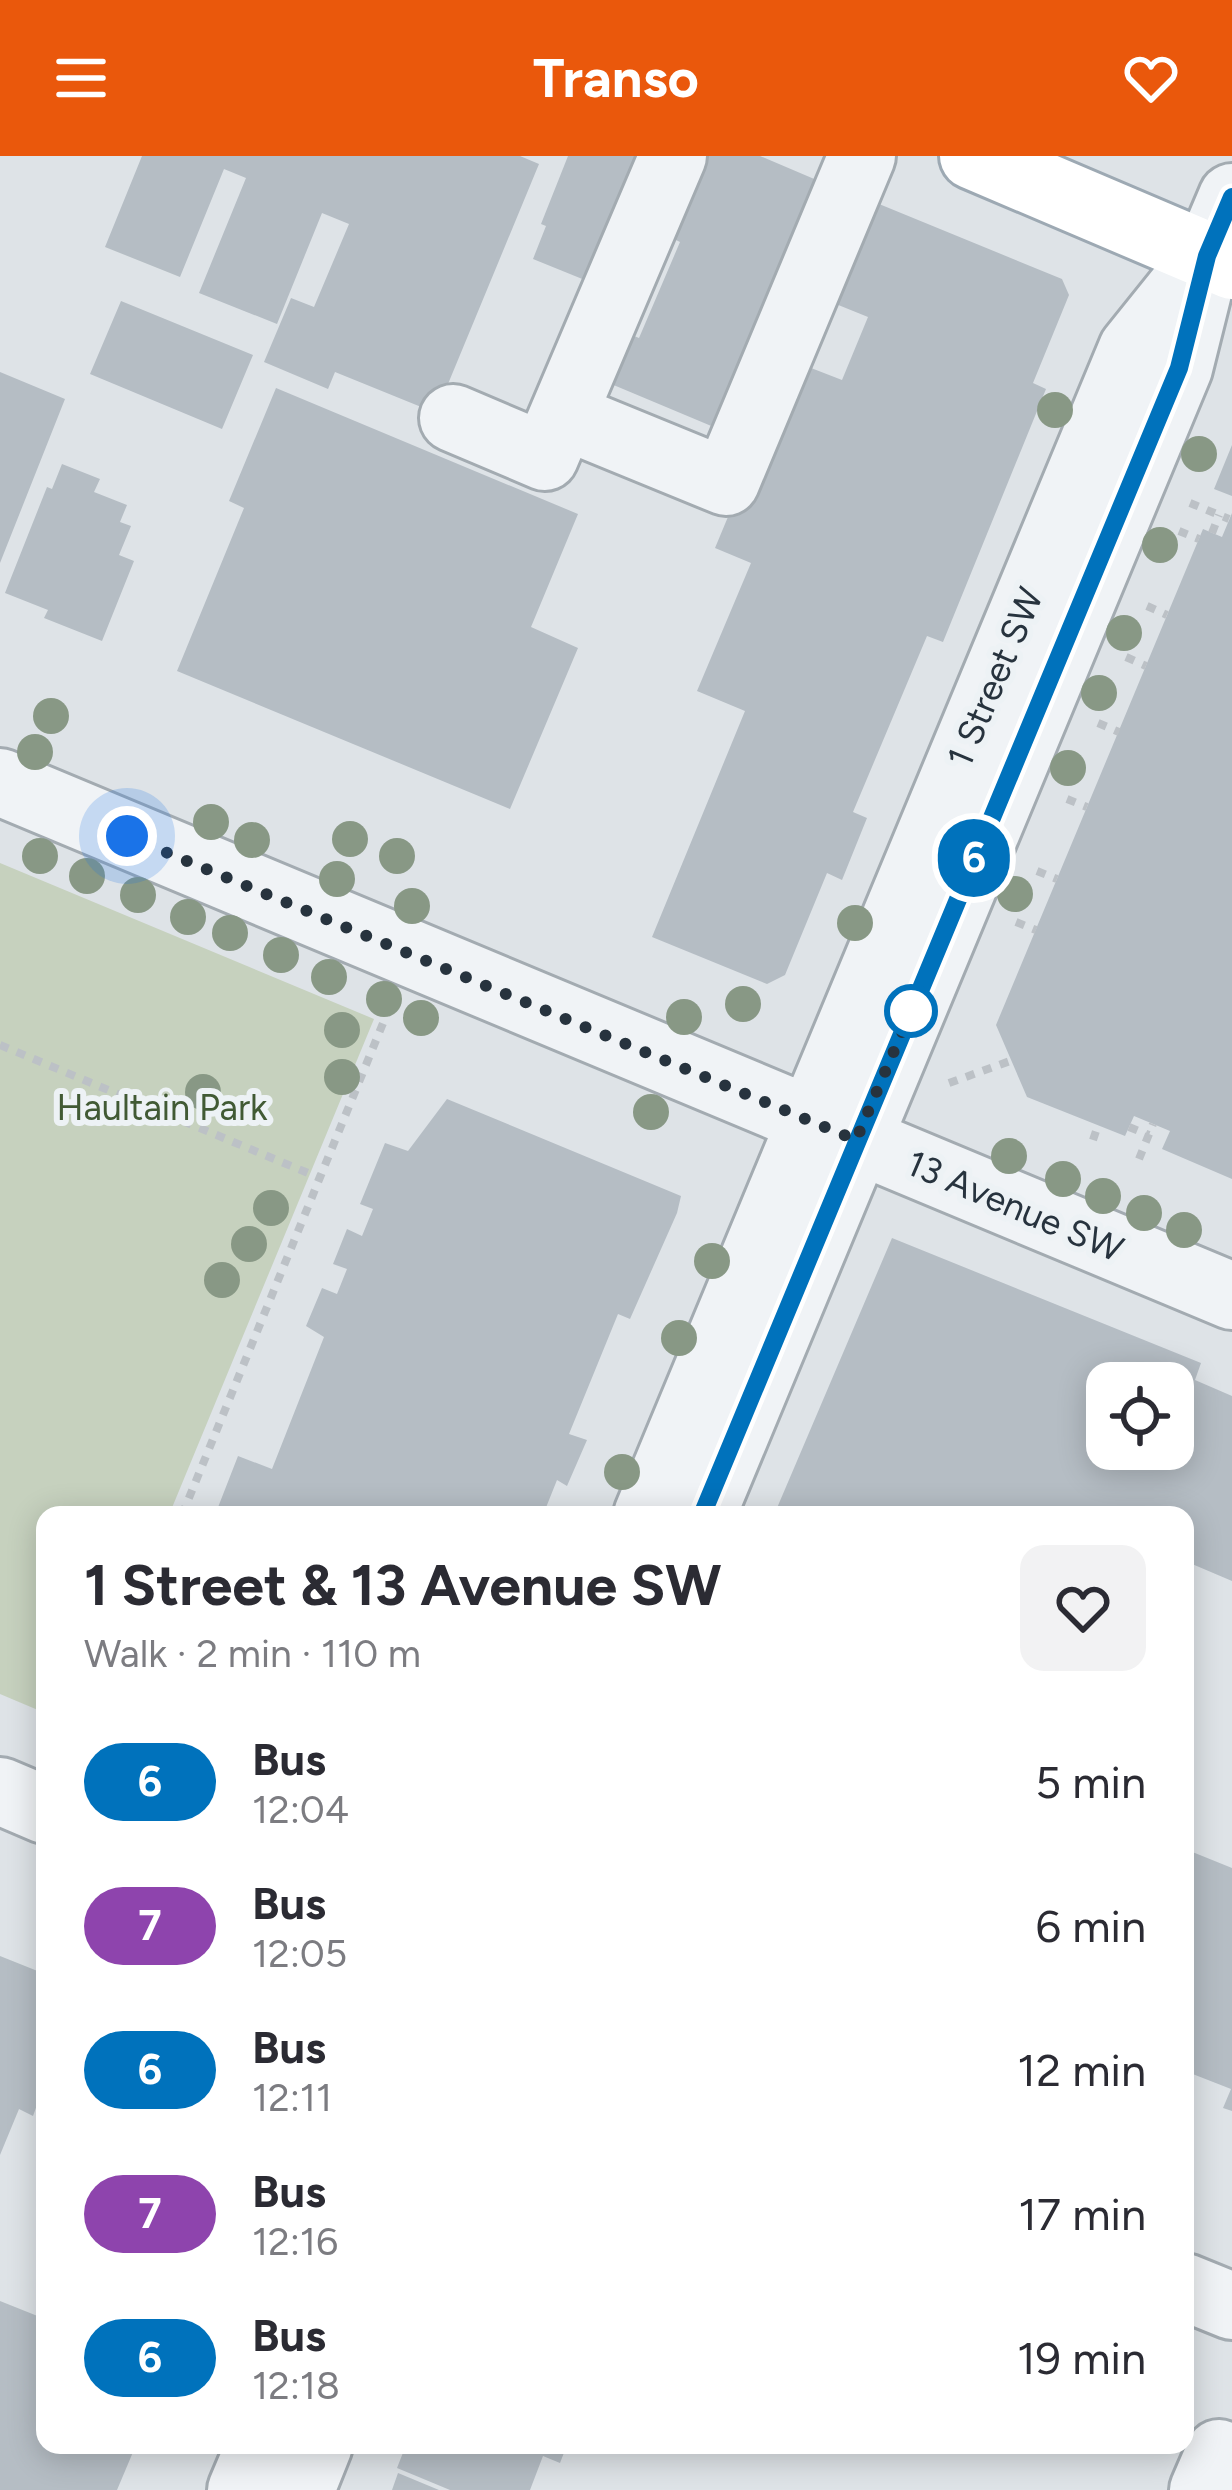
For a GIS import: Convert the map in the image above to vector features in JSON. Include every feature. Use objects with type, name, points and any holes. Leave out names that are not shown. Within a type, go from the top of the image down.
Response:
[{"type":"main road","points":[[973,156],[1219,261]]},
{"type":"street","points":[[453,418],[544,457],[673,156]]},
{"type":"street","points":[[594,428],[725,482],[862,156]]},
{"type":"street","name":"1 Street SW","points":[[705,1506],[833,1130],[1132,349],[1219,261],[1232,197]]},
{"type":"street","name":"13 Avenue SW","points":[[0,782],[1232,1296]]},
{"type":"street","name":"1 Street SW","points":[[651,1506],[833,1130]]},
{"type":"street","points":[[0,1791],[36,1806]]},
{"type":"street","points":[[1194,2291],[1232,2306]]},
{"type":"street","points":[[241,2490],[256,2454]]},
{"type":"street","points":[[301,2490],[315,2454]]},
{"type":"path","points":[[1189,502],[1229,519]]},
{"type":"path","points":[[1212,533],[1219,515]]},
{"type":"path","points":[[1177,530],[1199,539]]},
{"type":"path","points":[[1146,606],[1167,614]]},
{"type":"path","points":[[1124,656],[1146,666]]},
{"type":"path","points":[[1097,723],[1118,732]]},
{"type":"path","points":[[1065,799],[1087,807]]},
{"type":"path","points":[[1036,871],[1057,879]]},
{"type":"path","points":[[1015,921],[1036,930]]},
{"type":"path","points":[[186,1506],[388,1011]]},
{"type":"path","points":[[0,1045],[320,1178]]},
{"type":"path","points":[[948,1083],[1010,1061]]},
{"type":"path","points":[[1139,1159],[1154,1124]]},
{"type":"path","points":[[1093,1140],[1098,1125]]},
{"type":"path","points":[[1129,1126],[1149,1135]]},
{"type":"green space","name":"Haultain Park","points":[[0,863],[374,1019],[173,1506],[36,1506],[36,1709],[0,1694]]},
{"type":"building","points":[[142,156],[520,156],[539,164],[436,413],[335,372],[328,389],[264,362],[291,298],[314,307],[349,224],[322,213],[277,324],[199,293],[246,178],[224,169],[180,277],[105,247]]},
{"type":"building","points":[[568,156],[650,156],[602,287],[533,259],[546,226],[541,224]]},
{"type":"building","points":[[700,156],[760,156],[833,187],[728,433],[604,381],[624,332],[639,338],[680,242],[666,235]]},
{"type":"building","points":[[862,197],[1062,279],[1069,295],[1033,383],[1046,389],[943,642],[927,636],[853,812],[867,818],[842,880],[827,873],[785,975],[767,984],[652,937],[745,711],[697,691],[751,563],[715,548],[793,361],[842,380],[868,317],[821,298]]},
{"type":"building","points":[[121,301],[253,355],[222,429],[90,374]]},
{"type":"building","points":[[0,372],[65,399],[0,563]]},
{"type":"building","points":[[276,388],[578,514],[531,627],[578,648],[510,809],[177,671],[244,508],[229,501]]},
{"type":"building","points":[[1232,445],[1232,496],[1214,489]]},
{"type":"building","points":[[62,464],[100,479],[94,492],[127,505],[120,522],[131,526],[119,555],[134,561],[102,641],[44,618],[48,610],[5,593],[47,487],[52,489]]},
{"type":"building","points":[[1232,513],[1232,1179],[1162,1149],[1170,1131],[1134,1116],[1125,1136],[1027,1097],[996,1025],[1203,529],[1222,537]]},
{"type":"building","points":[[447,1099],[681,1196],[630,1319],[618,1314],[569,1434],[587,1440],[567,1486],[557,1480],[547,1506],[219,1506],[238,1456],[272,1469],[324,1337],[306,1326],[322,1288],[337,1294],[347,1269],[333,1264],[347,1229],[362,1236],[373,1209],[360,1204],[385,1143],[408,1151]]},
{"type":"building","points":[[892,1238],[1201,1363],[1195,1380],[1232,1396],[1232,1581],[1194,1565],[1194,1506],[778,1506]]},
{"type":"building","points":[[1194,1853],[1232,1868],[1232,2111],[1223,2108],[1231,2089],[1194,2075]]},
{"type":"building","points":[[0,1956],[36,1970],[36,2108],[33,2116],[19,2109],[0,2155]]},
{"type":"building","points":[[0,2301],[36,2315],[36,2454],[132,2454],[117,2490],[0,2490]]},
{"type":"building","points":[[402,2454],[564,2454],[560,2463],[543,2456],[530,2490],[450,2490],[397,2468]]},
{"type":"building","points":[[398,2473],[439,2490],[392,2490]]},
{"type":"bus line","name":"6","points":[[706,1506],[1179,368],[1207,256],[1232,197]]},
{"type":"route","points":[[127,836],[856,1140],[917,997],[911,1011]]}]
